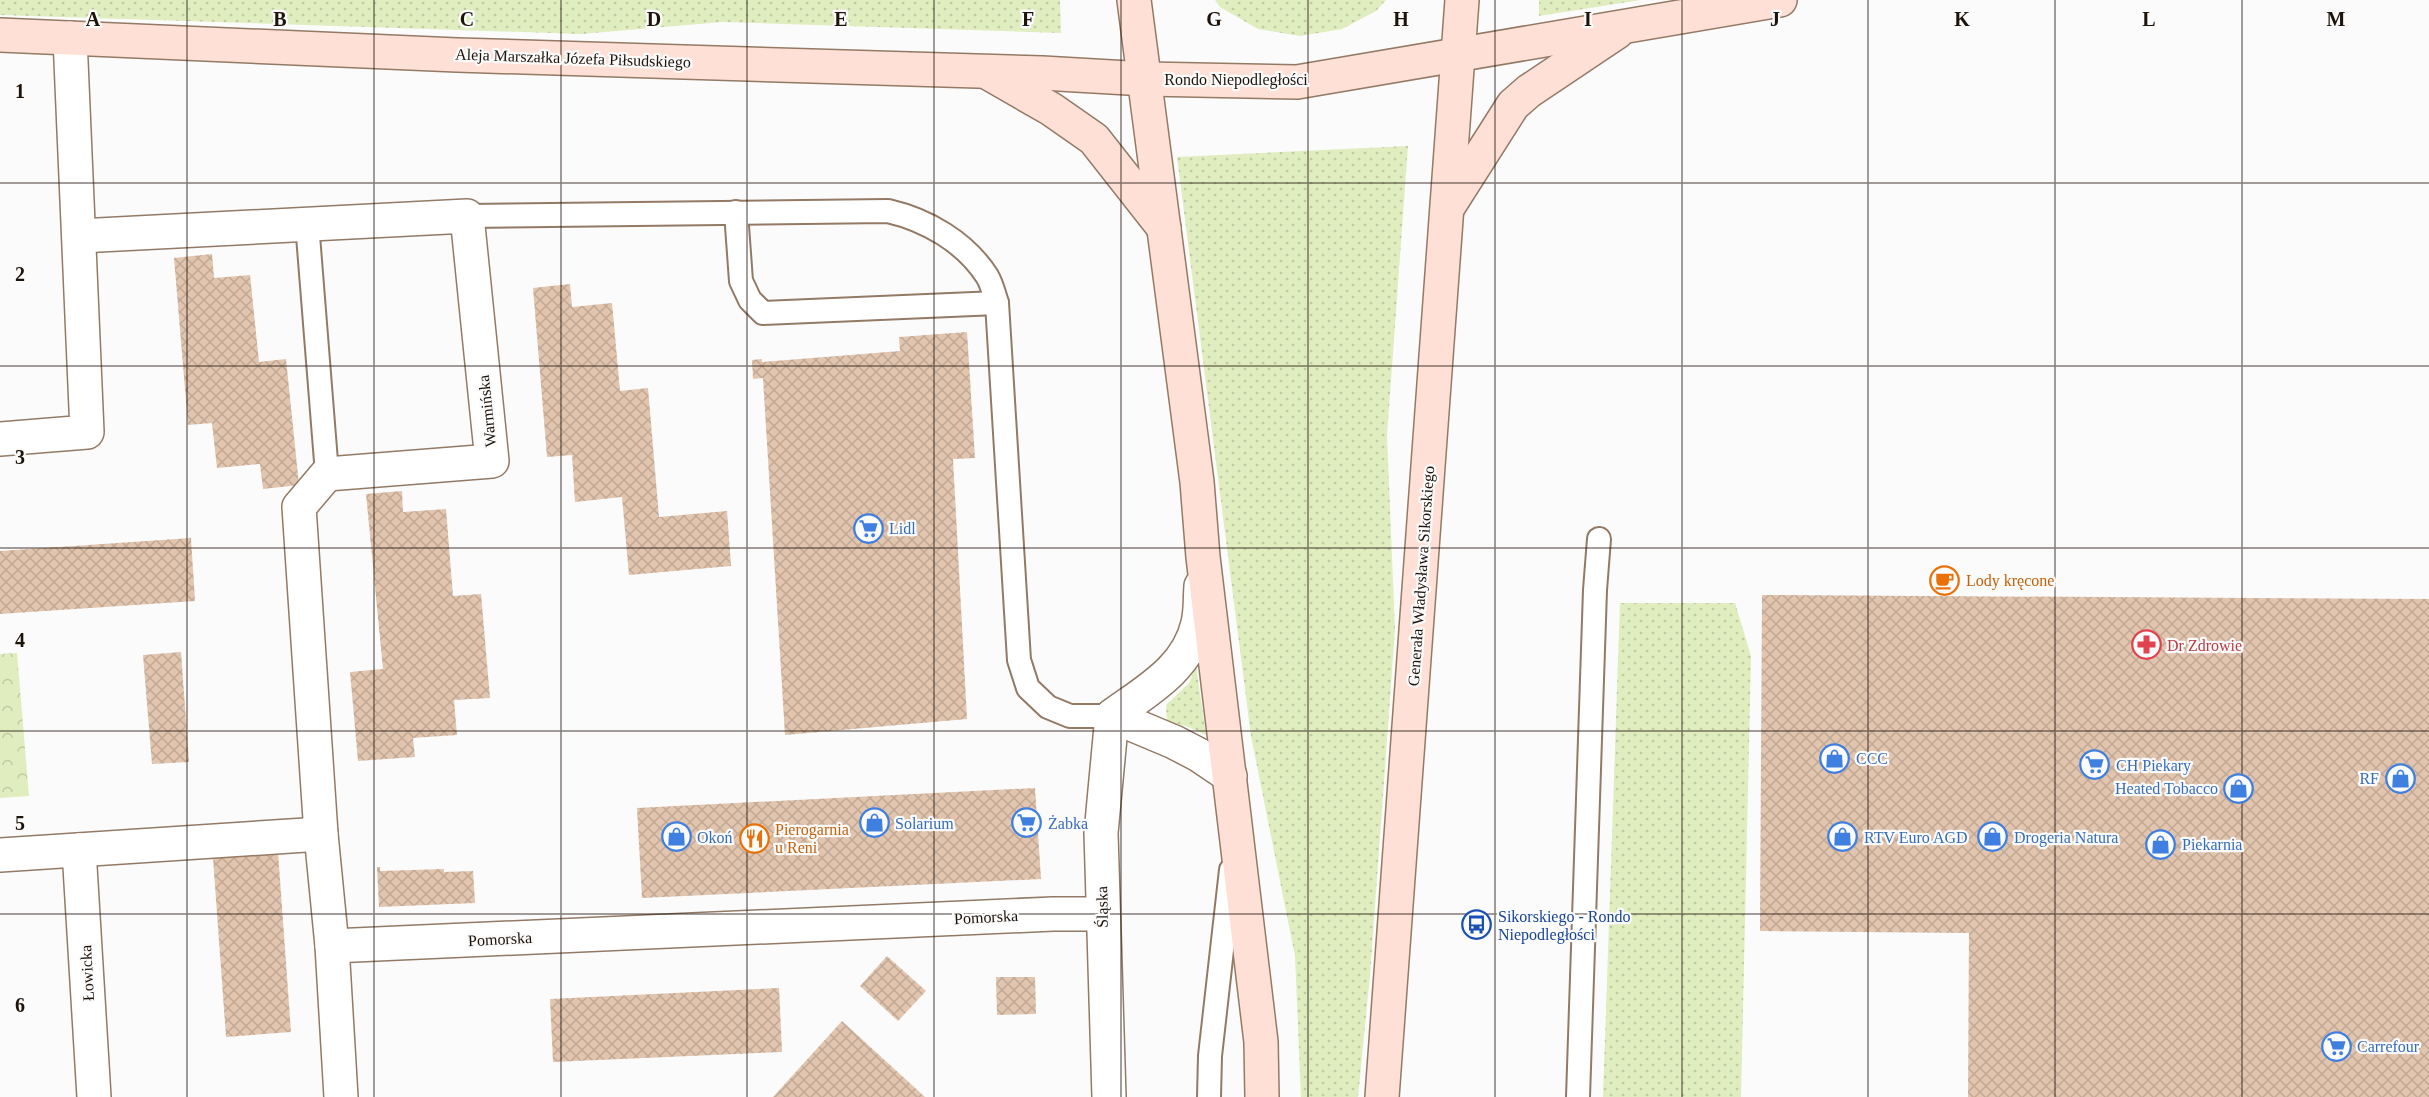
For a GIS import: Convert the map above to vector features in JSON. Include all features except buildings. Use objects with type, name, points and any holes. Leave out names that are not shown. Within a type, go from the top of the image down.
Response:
[{"type":"street","name":"Rondo Niepodległości","points":[[1134,0],[1146,79],[1297,82],[1458,54]]},
{"type":"street","points":[[1462,0],[1458,54],[1780,0]]},
{"type":"street","points":[[1446,210],[1514,105],[1529,91],[1626,26]]},
{"type":"street","name":"Aleja Marszałka Józefa Piłsudskiego","points":[[0,35],[469,55],[986,71],[1146,79]]},
{"type":"street","points":[[0,439],[87,432],[70,38]]},
{"type":"street","name":"Generała Władysława Sikorskiego","points":[[1382,1097],[1458,54]]},
{"type":"street","points":[[986,71],[1051,109],[1094,139],[1165,229]]},
{"type":"street","points":[[1146,79],[1197,482],[1203,557],[1262,1042],[1263,1097]]},
{"type":"street","points":[[79,236],[467,216]]},
{"type":"street","name":"Warmińska","points":[[327,474],[492,461],[467,216]]},
{"type":"street","points":[[327,474],[299,507],[341,1097]]},
{"type":"street","points":[[1112,716],[1163,680],[1186,653],[1198,624],[1203,557]]},
{"type":"street","points":[[1112,716],[1182,746],[1230,776]]},
{"type":"street","name":"Śląska","points":[[1109,1097],[1101,833],[1112,716]]},
{"type":"street","points":[[0,855],[321,834]]},
{"type":"street","name":"Łowicka","points":[[79,850],[94,1097]]},
{"type":"street","name":"Pomorska","points":[[332,946],[1053,914],[1102,914]]},
{"type":"lane","points":[[467,216],[888,210],[913,216],[962,245],[989,278],[997,303],[1019,660],[1028,688],[1048,707],[1070,716],[1112,716]]},
{"type":"lane","points":[[736,212],[741,281],[750,300],[763,313],[997,303]]},
{"type":"lane","points":[[307,224],[327,474]]},
{"type":"lane","points":[[1578,1097],[1595,590],[1599,539]]},
{"type":"lane","points":[[1209,1097],[1210,1056],[1236,826]]},
{"type":"green space","points":[[0,0],[1060,0],[1061,33],[722,22],[581,34],[0,15]]},
{"type":"green space","points":[[1215,0],[1386,0],[1376,11],[1342,29],[1300,36],[1258,29],[1220,7]]},
{"type":"green space","points":[[1539,0],[1641,0],[1539,16]]},
{"type":"green space","points":[[1408,146],[1387,435],[1395,629],[1370,975],[1358,1097],[1301,1097],[1295,956],[1251,736],[1177,157]]},
{"type":"green space","points":[[1620,603],[1735,603],[1751,656],[1741,1097],[1603,1097]]},
{"type":"green space","points":[[17,653],[29,796],[0,798],[0,654]]},
{"type":"green space","points":[[1196,666],[1206,735],[1186,726],[1167,722],[1166,705],[1189,683]]},
{"type":"place","name":"Lidl","points":[[868,528]]},
{"type":"place","name":"Lody kręcone","points":[[1945,580]]},
{"type":"place","name":"Dr Zdrowie","points":[[2146,645]]},
{"type":"place","name":"CCC","points":[[1835,758]]},
{"type":"place","name":"CH Piekary","points":[[2095,765]]},
{"type":"place","name":"RF","points":[[2400,778]]},
{"type":"place","name":"Heated Tobacco","points":[[2239,788]]},
{"type":"place","name":"Solarium","points":[[874,823]]},
{"type":"place","name":"Żabka","points":[[1027,823]]},
{"type":"place","name":"Okoń","points":[[676,837]]},
{"type":"place","name":"RTV Euro AGD","points":[[1843,837]]},
{"type":"place","name":"Drogeria Natura","points":[[1993,837]]},
{"type":"place","name":"Pierogarnia u Reni","points":[[754,838]]},
{"type":"place","name":"Piekarnia","points":[[2161,844]]},
{"type":"place","name":"Sikorskiego - Rondo Niepodległości","points":[[1477,925]]},
{"type":"place","name":"Carrefour","points":[[2336,1046]]}]
